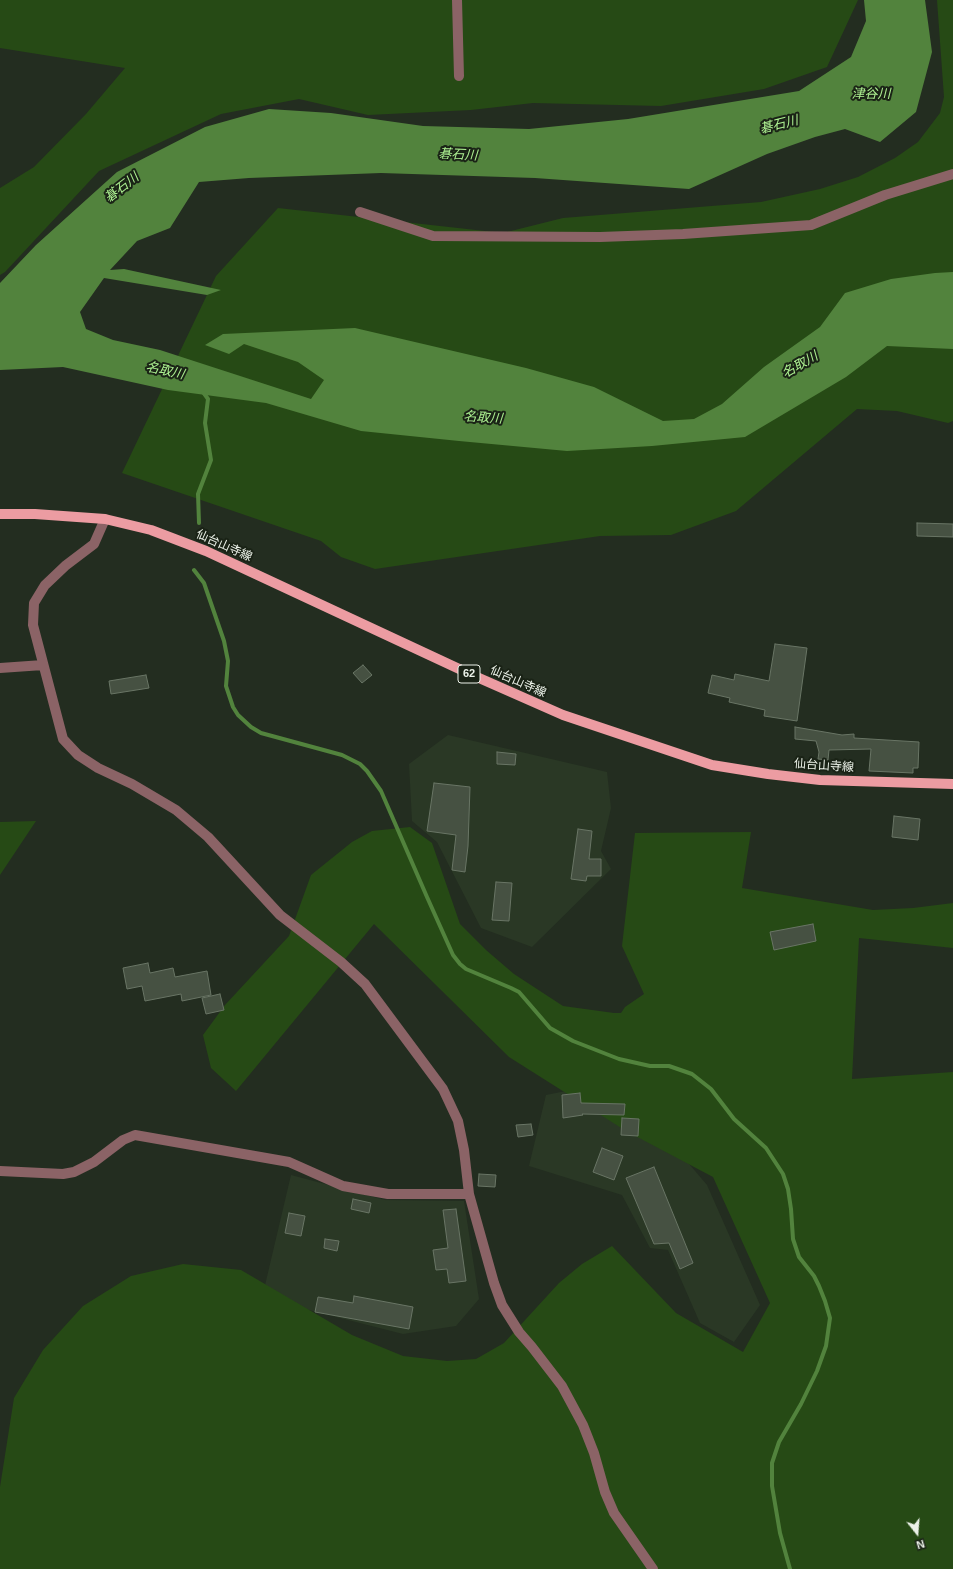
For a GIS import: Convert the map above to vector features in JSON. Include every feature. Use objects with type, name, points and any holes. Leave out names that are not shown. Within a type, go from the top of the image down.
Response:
[{"type":"main road","name":"仙台山寺線","points":[[0,514],[34,514],[105,519],[151,530],[206,551],[470,674],[563,715],[712,765],[768,774],[820,780],[953,784]]},
{"type":"street","points":[[456,0],[459,76]]},
{"type":"street","points":[[360,212],[433,236],[600,237],[683,234],[811,225],[885,195],[953,174]]},
{"type":"street","points":[[105,519],[94,544],[45,585],[34,603],[33,625],[63,739],[78,755],[98,768],[132,784],[176,810],[208,837],[280,915],[341,962],[365,984],[443,1089],[458,1121],[464,1150],[469,1194],[494,1283],[502,1305],[519,1332],[562,1386],[583,1425],[594,1453],[605,1492],[614,1513],[653,1569]]},
{"type":"street","points":[[0,668],[43,665]]},
{"type":"street","points":[[0,1171],[64,1174],[74,1172],[94,1162],[130,1136],[142,1135],[178,1143],[289,1162],[343,1186],[388,1194],[469,1194]]},
{"type":"shaded area","points":[[0,0],[858,0],[827,67],[764,89],[661,106],[533,103],[471,110],[368,115],[299,99],[221,114],[99,171],[5,272],[0,275],[0,188],[34,167],[86,114],[125,68],[0,48]]},
{"type":"shaded area","points":[[937,0],[953,0],[953,421],[948,423],[897,411],[857,409],[736,511],[671,535],[600,536],[375,569],[341,557],[321,541],[122,473],[216,276],[278,208],[503,233],[563,218],[761,202],[820,189],[858,177],[895,158],[918,142],[940,113],[944,97]]},
{"type":"shaded area","points":[[448,735],[607,772],[611,808],[601,851],[611,869],[532,947],[481,928],[437,842],[412,821],[409,764]]},
{"type":"shaded area","points":[[36,821],[0,875],[0,822]]},
{"type":"shaded area","points":[[410,827],[432,843],[460,924],[486,950],[514,974],[563,1006],[621,1013],[625,1007],[644,994],[622,946],[635,833],[751,832],[742,888],[873,910],[913,908],[953,903],[953,948],[859,938],[852,1079],[953,1072],[953,1569],[0,1569],[0,1487],[14,1398],[43,1350],[83,1306],[131,1276],[183,1264],[241,1270],[352,1335],[403,1356],[447,1361],[476,1359],[504,1343],[559,1283],[582,1264],[612,1246],[676,1313],[743,1352],[770,1303],[713,1177],[626,1131],[509,1057],[374,924],[236,1091],[211,1068],[203,1035],[225,1005],[289,936],[311,875],[352,842],[372,831]]},
{"type":"shaded area","points":[[581,1088],[638,1104],[707,1185],[760,1305],[734,1342],[700,1323],[668,1250],[650,1248],[622,1195],[529,1166],[546,1095]]},
{"type":"shaded area","points":[[291,1175],[385,1200],[464,1201],[479,1299],[456,1326],[403,1334],[262,1298]]},
{"type":"water","points":[[864,0],[925,0],[932,52],[916,112],[880,142],[845,129],[815,137],[767,154],[689,189],[535,178],[381,173],[249,178],[199,182],[170,228],[137,241],[110,270],[124,269],[221,290],[207,295],[104,278],[80,312],[86,329],[113,340],[160,350],[311,399],[324,380],[298,362],[244,344],[229,354],[205,345],[223,334],[355,328],[526,368],[594,387],[663,421],[694,419],[722,404],[764,367],[820,327],[845,293],[891,279],[953,272],[953,349],[887,346],[846,377],[745,437],[652,446],[567,451],[361,431],[266,403],[168,390],[63,367],[0,370],[0,283],[36,245],[117,172],[205,127],[269,109],[331,113],[423,126],[529,129],[628,119],[799,91],[851,57],[866,21]]},
{"type":"building","points":[[917,523],[953,524],[953,537],[917,536]]},
{"type":"building","points":[[775,644],[807,648],[797,721],[764,716],[765,710],[729,702],[730,698],[708,693],[712,675],[734,680],[735,674],[769,681]]},
{"type":"building","points":[[363,665],[372,675],[362,683],[353,673]]},
{"type":"building","points":[[146,675],[149,688],[111,694],[109,681]]},
{"type":"building","points":[[795,727],[842,735],[854,734],[854,738],[919,742],[918,768],[913,768],[913,773],[869,771],[871,749],[829,750],[828,760],[818,759],[819,752],[816,741],[795,739]]},
{"type":"building","points":[[497,752],[516,754],[515,765],[497,764]]},
{"type":"building","points":[[434,783],[470,787],[468,846],[465,872],[452,870],[456,835],[427,831]]},
{"type":"building","points":[[894,816],[920,819],[918,840],[892,837]]},
{"type":"building","points":[[578,829],[592,831],[589,859],[601,859],[601,876],[587,876],[586,881],[571,879]]},
{"type":"building","points":[[496,882],[512,883],[509,921],[492,920]]},
{"type":"building","points":[[813,924],[816,941],[774,950],[770,932]]},
{"type":"building","points":[[148,963],[150,973],[173,968],[175,977],[207,971],[211,995],[182,1001],[181,994],[145,1001],[142,986],[127,989],[123,968]]},
{"type":"building","points":[[220,994],[224,1010],[206,1014],[202,998]]},
{"type":"building","points":[[580,1093],[581,1103],[625,1104],[624,1115],[582,1114],[583,1115],[563,1118],[562,1095]]},
{"type":"building","points":[[622,1118],[639,1119],[638,1136],[621,1135]]},
{"type":"building","points":[[531,1124],[533,1135],[518,1137],[516,1125]]},
{"type":"building","points":[[602,1148],[623,1156],[614,1180],[593,1172]]},
{"type":"building","points":[[654,1167],[693,1263],[680,1269],[669,1243],[654,1244],[626,1178]]},
{"type":"building","points":[[479,1174],[496,1175],[495,1187],[478,1186]]},
{"type":"building","points":[[353,1199],[371,1203],[369,1213],[351,1209]]},
{"type":"building","points":[[456,1209],[466,1281],[449,1283],[447,1269],[436,1270],[433,1250],[448,1248],[443,1210]]},
{"type":"building","points":[[289,1213],[305,1216],[301,1236],[285,1233]]},
{"type":"building","points":[[325,1239],[339,1241],[337,1251],[324,1248]]},
{"type":"building","points":[[354,1296],[413,1307],[409,1329],[315,1312],[318,1297],[353,1303]]},
{"type":"waterway","points":[[199,523],[198,494],[211,460],[205,423],[208,399],[203,392]]},
{"type":"waterway","points":[[194,570],[204,583],[224,641],[228,661],[226,686],[233,707],[238,715],[251,727],[261,733],[342,755],[360,764],[367,771],[381,791],[453,955],[460,964],[466,969],[519,992],[550,1028],[573,1041],[619,1059],[650,1066],[669,1066],[692,1074],[711,1089],[734,1119],[766,1148],[783,1174],[788,1189],[793,1239],[799,1257],[814,1276],[819,1286],[830,1318],[826,1346],[817,1371],[801,1404],[779,1442],[772,1463],[772,1486],[780,1533],[790,1569]]},
{"type":"water label","name":"津谷川","points":[[871,94]]},
{"type":"water label","name":"碁石川","points":[[779,125]]},
{"type":"water label","name":"碁石川","points":[[458,155]]},
{"type":"water label","name":"碁石川","points":[[122,188]]},
{"type":"water label","name":"名取川","points":[[800,365]]},
{"type":"water label","name":"名取川","points":[[165,371]]},
{"type":"water label","name":"名取川","points":[[483,418]]}]
